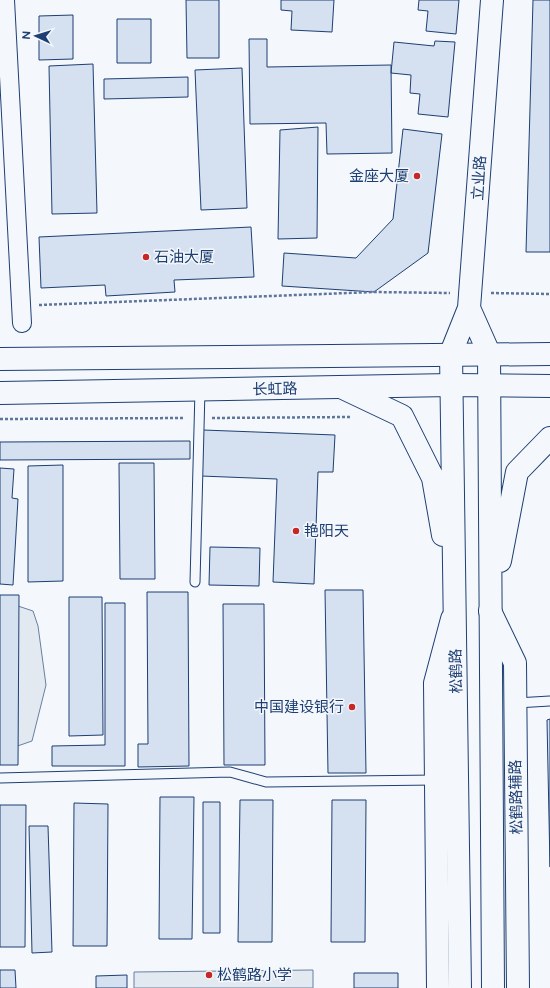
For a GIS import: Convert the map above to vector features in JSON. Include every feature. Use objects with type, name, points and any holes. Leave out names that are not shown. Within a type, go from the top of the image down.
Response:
[{"type":"main road","name":"立业路","points":[[451,353],[470,301],[492,0]]},
{"type":"main road","points":[[470,301],[489,354],[493,988]]},
{"type":"main road","points":[[0,358],[451,353],[550,354]]},
{"type":"main road","name":"松鹤路","points":[[451,353],[460,982]]},
{"type":"main road","name":"长虹路","points":[[0,393],[451,385],[550,386]]},
{"type":"main road","points":[[343,388],[402,416],[433,478],[455,609],[435,682],[438,982],[460,982]]},
{"type":"main road","points":[[490,611],[517,472],[550,438]]},
{"type":"main road","name":"松鹤路辅路","points":[[490,611],[515,663],[518,988]]},
{"type":"street","points":[[5,0],[6,135],[22,323]]},
{"type":"lane","points":[[195,582],[200,390]]},
{"type":"lane","points":[[516,703],[550,701]]},
{"type":"lane","points":[[0,778],[230,772],[266,782],[436,780]]},
{"type":"path","points":[[21,306],[374,292],[470,301],[550,294]]},
{"type":"shaded area","points":[[0,600],[33,611],[38,626],[46,685],[32,741],[0,752]]},
{"type":"shaded area","points":[[313,970],[313,988],[134,988],[134,972]]},
{"type":"building","points":[[186,0],[219,0],[219,58],[187,58]]},
{"type":"building","points":[[281,0],[334,0],[332,32],[291,30],[292,11],[281,10]]},
{"type":"building","points":[[419,0],[459,0],[456,34],[426,31],[428,11],[418,10]]},
{"type":"building","points":[[533,0],[550,0],[550,252],[526,252]]},
{"type":"building","points":[[73,15],[73,59],[39,60],[39,16]]},
{"type":"building","points":[[117,19],[151,19],[151,63],[117,63]]},
{"type":"building","points":[[249,39],[267,39],[267,67],[391,65],[392,153],[327,154],[326,123],[250,124]]},
{"type":"building","points":[[435,41],[455,42],[448,117],[418,114],[420,94],[410,93],[411,75],[391,73],[394,42],[434,46]]},
{"type":"building","points":[[93,64],[97,213],[52,214],[49,66]]},
{"type":"building","points":[[242,68],[247,208],[201,210],[195,70]]},
{"type":"building","points":[[188,77],[188,97],[104,99],[104,79]]},
{"type":"building","points":[[318,127],[317,238],[278,239],[280,130]]},
{"type":"building","name":"金座大厦","points":[[403,129],[442,134],[428,253],[374,292],[282,286],[284,253],[356,258],[393,219]]},
{"type":"building","name":"石油大厦","points":[[251,227],[254,277],[174,280],[175,292],[106,296],[105,285],[41,288],[39,237]]},
{"type":"building","name":"艳阳天","points":[[203,430],[335,435],[333,472],[318,472],[314,584],[273,582],[277,479],[201,476]]},
{"type":"building","points":[[190,441],[190,459],[0,460],[0,442]]},
{"type":"building","points":[[119,463],[154,463],[155,579],[120,579]]},
{"type":"building","points":[[63,465],[63,581],[28,582],[28,466]]},
{"type":"building","points":[[0,468],[14,469],[12,498],[18,499],[13,585],[0,584]]},
{"type":"building","points":[[210,547],[260,548],[259,586],[209,585]]},
{"type":"building","points":[[325,590],[363,590],[366,773],[328,773]]},
{"type":"building","points":[[147,592],[188,592],[189,766],[138,767],[138,744],[148,744]]},
{"type":"building","points":[[0,595],[19,595],[18,765],[0,765]]},
{"type":"building","points":[[69,597],[102,597],[103,735],[69,736]]},
{"type":"building","points":[[105,603],[125,603],[125,766],[52,766],[52,746],[105,745]]},
{"type":"building","points":[[223,604],[264,604],[265,765],[224,765]]},
{"type":"building","points":[[550,719],[550,867],[547,720]]},
{"type":"building","points":[[160,797],[194,797],[192,939],[159,939]]},
{"type":"building","points":[[240,800],[273,800],[272,942],[238,942]]},
{"type":"building","points":[[332,800],[366,800],[365,942],[331,942]]},
{"type":"building","points":[[203,802],[220,802],[220,933],[203,933]]},
{"type":"building","points":[[74,803],[108,804],[107,946],[73,946]]},
{"type":"building","points":[[0,805],[26,805],[25,947],[0,947]]},
{"type":"building","points":[[29,826],[48,826],[52,952],[32,953]]},
{"type":"building","points":[[0,970],[15,970],[16,988],[0,988]]},
{"type":"building","points":[[354,973],[398,973],[398,988],[354,988]]},
{"type":"building","points":[[127,975],[127,988],[96,988],[96,976]]},
{"type":"place","name":"金座大厦","points":[[417,176]]},
{"type":"place","name":"石油大厦","points":[[146,257]]},
{"type":"place","name":"艳阳天","points":[[296,531]]},
{"type":"place","name":"中国建设银行","points":[[352,707]]},
{"type":"place","name":"松鹤路小学","points":[[209,975]]}]
